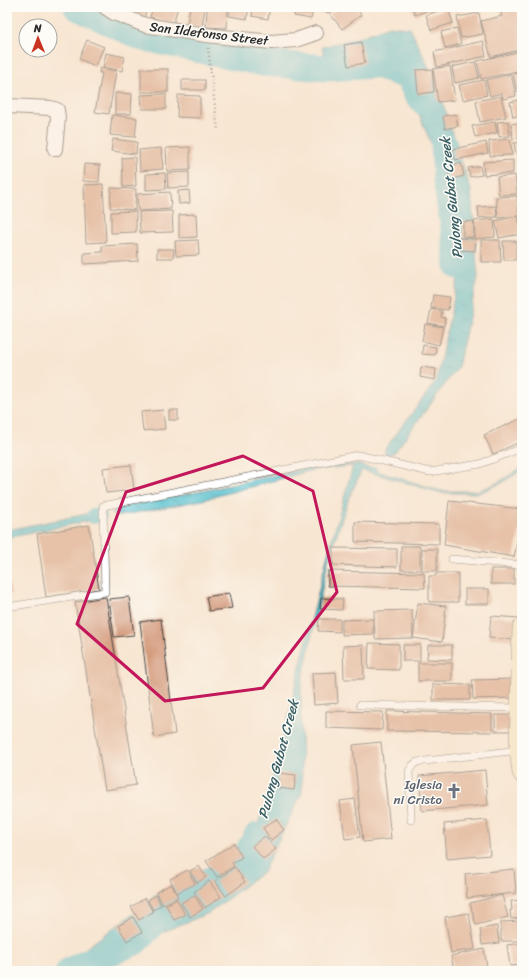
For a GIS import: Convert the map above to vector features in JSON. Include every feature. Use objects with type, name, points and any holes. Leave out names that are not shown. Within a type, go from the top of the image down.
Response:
[{"type":"street","name":"San Ildefonso Street","points":[[105,7],[114,13],[145,25],[206,35],[271,42],[296,40],[316,33]]},
{"type":"street","points":[[7,106],[51,108],[57,110],[58,118],[54,149]]},
{"type":"street","points":[[522,628],[519,750],[522,773]]},
{"type":"lane","points":[[7,607],[104,592],[103,506],[358,455],[430,472],[480,464],[522,448]]},
{"type":"lane","points":[[452,559],[522,565]]},
{"type":"lane","points":[[360,705],[520,708]]},
{"type":"lane","points":[[411,820],[409,770],[417,762],[519,750]]},
{"type":"path","points":[[208,47],[218,131]]},
{"type":"highlighted area","points":[[243,456],[313,491],[337,592],[263,688],[165,701],[77,624],[126,492]]},
{"type":"water","points":[[389,26],[410,28],[436,82],[471,190],[478,277],[458,367],[394,453],[385,455],[385,449],[436,381],[458,279],[452,195],[400,68],[367,53],[326,68],[322,47],[360,37]]},
{"type":"water","points":[[357,464],[369,468],[375,467],[377,471],[441,491],[478,491],[499,482],[522,467],[522,470],[500,484],[479,493],[441,493],[362,470],[349,498],[328,561],[301,687],[302,793],[263,872],[209,913],[138,942],[85,971],[54,971],[133,914],[140,921],[210,879],[214,880],[236,865],[246,855],[268,797],[328,553],[353,466],[313,470],[202,500],[119,516],[111,514],[116,508],[307,468]]},
{"type":"water","points":[[86,514],[94,516],[89,521],[7,538],[7,530]]},
{"type":"building","points":[[123,7],[137,7],[146,12],[144,18]]},
{"type":"building","points":[[153,7],[178,7],[173,24],[150,17]]},
{"type":"building","points":[[190,7],[205,7],[202,27],[187,25]]},
{"type":"building","points":[[207,7],[228,7],[227,28],[206,27]]},
{"type":"building","points":[[231,7],[249,7],[247,19],[229,16]]},
{"type":"building","points":[[253,7],[270,7],[268,19],[252,16]]},
{"type":"building","points":[[274,7],[291,7],[290,11],[273,10]]},
{"type":"building","points":[[296,7],[314,7],[311,19],[294,16]]},
{"type":"building","points":[[316,7],[333,7],[330,13],[314,11]]},
{"type":"building","points":[[340,7],[356,7],[361,15],[342,29],[330,14]]},
{"type":"building","points":[[412,7],[438,7],[415,15]]},
{"type":"building","points":[[454,7],[473,7],[473,8],[455,12]]},
{"type":"building","points":[[499,7],[517,7],[522,28],[522,49],[491,57],[481,21],[502,16]]},
{"type":"building","points":[[448,8],[453,23],[431,30],[426,15]]},
{"type":"building","points":[[479,13],[483,34],[461,38],[457,17]]},
{"type":"building","points":[[457,28],[461,44],[445,48],[441,32]]},
{"type":"building","points":[[87,40],[104,47],[95,66],[79,59]]},
{"type":"building","points":[[483,41],[486,56],[437,67],[434,52]]},
{"type":"building","points":[[361,42],[365,63],[348,66],[344,45]]},
{"type":"building","points":[[522,51],[522,70],[481,79],[477,61]]},
{"type":"building","points":[[106,53],[125,57],[122,71],[103,67]]},
{"type":"building","points":[[475,62],[479,78],[455,83],[452,67]]},
{"type":"building","points":[[450,66],[455,100],[438,102],[433,69]]},
{"type":"building","points":[[100,68],[116,71],[109,114],[95,112],[102,73],[99,73]]},
{"type":"building","points":[[141,69],[168,69],[168,92],[141,92]]},
{"type":"building","points":[[432,69],[434,92],[418,94],[416,70]]},
{"type":"building","points":[[522,72],[522,91],[517,92],[513,74]]},
{"type":"building","points":[[511,74],[516,96],[503,99],[502,93],[490,96],[486,80]]},
{"type":"building","points":[[182,80],[205,80],[205,90],[182,90]]},
{"type":"building","points":[[484,80],[487,95],[463,100],[459,85]]},
{"type":"building","points":[[115,93],[132,94],[131,114],[115,114]]},
{"type":"building","points":[[166,94],[166,109],[142,109],[141,95]]},
{"type":"building","points":[[178,95],[200,96],[200,118],[177,117]]},
{"type":"building","points":[[501,96],[506,117],[480,122],[476,101]]},
{"type":"building","points":[[522,99],[522,115],[513,117],[510,102]]},
{"type":"building","points":[[456,114],[458,126],[445,129],[443,116]]},
{"type":"building","points":[[112,115],[137,118],[135,137],[110,135]]},
{"type":"building","points":[[508,121],[510,136],[499,137],[497,122]]},
{"type":"building","points":[[495,122],[497,133],[475,137],[472,126]]},
{"type":"building","points":[[522,122],[522,137],[513,139],[511,124]]},
{"type":"building","points":[[113,139],[137,142],[136,154],[111,151]]},
{"type":"building","points":[[510,139],[512,155],[490,156],[489,141]]},
{"type":"building","points":[[486,142],[488,153],[455,160],[453,149]]},
{"type":"building","points":[[522,142],[522,154],[516,154],[514,143]]},
{"type":"building","points":[[190,147],[190,170],[167,171],[166,148]]},
{"type":"building","points":[[161,148],[163,169],[140,171],[139,150]]},
{"type":"building","points":[[135,157],[136,186],[123,187],[122,158]]},
{"type":"building","points":[[518,157],[522,157],[522,172],[519,172]]},
{"type":"building","points":[[513,160],[513,173],[484,175],[483,162]]},
{"type":"building","points":[[461,163],[464,176],[450,180],[446,166]]},
{"type":"building","points":[[84,164],[100,165],[99,182],[83,181]]},
{"type":"building","points":[[480,166],[482,175],[470,177],[468,168]]},
{"type":"building","points":[[189,172],[189,187],[168,188],[167,173]]},
{"type":"building","points":[[165,173],[166,189],[146,190],[146,174]]},
{"type":"building","points":[[515,175],[517,194],[499,195],[497,177]]},
{"type":"building","points":[[103,184],[106,242],[86,243],[84,185]]},
{"type":"building","points":[[111,188],[136,189],[135,210],[110,208]]},
{"type":"building","points":[[189,190],[190,203],[179,204],[178,191]]},
{"type":"building","points":[[170,192],[171,209],[138,211],[137,194]]},
{"type":"building","points":[[517,196],[519,216],[498,218],[496,197]]},
{"type":"building","points":[[496,206],[497,217],[479,218],[478,207]]},
{"type":"building","points":[[136,211],[136,232],[111,233],[111,212]]},
{"type":"building","points":[[172,211],[173,232],[140,233],[139,212]]},
{"type":"building","points":[[196,214],[197,237],[179,238],[179,215]]},
{"type":"building","points":[[518,216],[521,234],[499,238],[495,221]]},
{"type":"building","points":[[494,219],[495,237],[475,239],[474,221]]},
{"type":"building","points":[[474,221],[474,237],[463,237],[463,222]]},
{"type":"building","points":[[459,238],[476,239],[475,251],[458,250]]},
{"type":"building","points":[[198,240],[199,255],[176,256],[175,241]]},
{"type":"building","points":[[481,240],[500,240],[501,262],[481,262]]},
{"type":"building","points":[[503,241],[516,241],[516,260],[504,260]]},
{"type":"building","points":[[518,241],[522,241],[522,262],[519,262]]},
{"type":"building","points":[[137,244],[138,261],[84,264],[84,253],[102,252],[102,246]]},
{"type":"building","points":[[157,249],[174,249],[173,258],[157,258]]},
{"type":"building","points":[[519,266],[522,266],[522,285],[519,285]]},
{"type":"building","points":[[433,295],[450,297],[448,310],[431,308]]},
{"type":"building","points":[[431,309],[442,311],[441,317],[445,318],[444,326],[428,323]]},
{"type":"building","points":[[425,324],[443,327],[439,345],[422,341]]},
{"type":"building","points":[[423,345],[436,347],[435,355],[422,354]]},
{"type":"building","points":[[421,367],[436,369],[435,380],[420,377]]},
{"type":"building","points":[[163,410],[165,429],[143,431],[141,412]]},
{"type":"building","points":[[169,410],[178,410],[178,420],[169,420]]},
{"type":"building","points":[[522,418],[522,441],[493,454],[484,435]]},
{"type":"building","points":[[131,465],[134,490],[106,493],[103,468]]},
{"type":"building","points":[[449,501],[522,509],[522,520],[514,557],[444,545]]},
{"type":"building","points":[[355,522],[439,524],[439,544],[355,542]]},
{"type":"building","points":[[89,525],[99,589],[46,597],[37,534]]},
{"type":"building","points":[[401,546],[420,546],[420,570],[401,570]]},
{"type":"building","points":[[333,548],[397,549],[397,567],[333,565]]},
{"type":"building","points":[[422,549],[437,549],[437,571],[422,571]]},
{"type":"building","points":[[491,569],[514,569],[514,584],[491,584]]},
{"type":"building","points":[[328,571],[424,573],[425,588],[328,586]]},
{"type":"building","points":[[436,573],[458,573],[458,602],[429,602],[429,576],[436,576]]},
{"type":"building","points":[[7,574],[11,594],[7,595]]},
{"type":"building","points":[[465,589],[489,589],[489,604],[465,604]]},
{"type":"building","points":[[229,593],[232,608],[209,611],[206,597]]},
{"type":"building","points":[[106,597],[136,785],[105,790],[75,602]]},
{"type":"building","points":[[129,597],[134,635],[114,637],[109,599]]},
{"type":"building","points":[[321,598],[343,599],[342,610],[320,609]]},
{"type":"building","points":[[418,603],[446,606],[442,642],[413,638]]},
{"type":"building","points":[[412,610],[413,638],[375,639],[374,611]]},
{"type":"building","points":[[491,616],[519,618],[517,640],[489,638]]},
{"type":"building","points":[[161,619],[175,734],[154,737],[140,622]]},
{"type":"building","points":[[319,619],[340,619],[340,632],[318,631]]},
{"type":"building","points":[[373,619],[373,634],[342,635],[342,620]]},
{"type":"building","points":[[369,643],[399,644],[399,670],[368,669]]},
{"type":"building","points":[[363,645],[364,679],[344,679],[343,646]]},
{"type":"building","points":[[403,645],[420,645],[420,661],[403,661]]},
{"type":"building","points":[[428,645],[452,645],[452,660],[427,659]]},
{"type":"building","points":[[418,663],[452,663],[452,681],[418,681]]},
{"type":"building","points":[[336,672],[338,703],[314,705],[312,673]]},
{"type":"building","points":[[514,679],[514,698],[473,699],[472,680]]},
{"type":"building","points":[[433,684],[470,685],[470,700],[433,700]]},
{"type":"building","points":[[326,711],[383,712],[382,730],[326,728]]},
{"type":"building","points":[[387,711],[492,714],[492,732],[387,731]]},
{"type":"building","points":[[495,715],[513,715],[513,731],[495,731]]},
{"type":"building","points":[[381,742],[391,839],[363,842],[353,745]]},
{"type":"building","name":"Iglesia ni Cristo","points":[[485,770],[488,805],[422,811],[419,776]]},
{"type":"building","points":[[279,773],[296,775],[294,790],[277,788]]},
{"type":"building","points":[[355,799],[360,837],[345,839],[340,801]]},
{"type":"building","points":[[276,819],[284,830],[271,840],[263,828]]},
{"type":"building","points":[[487,820],[490,855],[447,859],[444,824]]},
{"type":"building","points":[[265,836],[276,849],[263,859],[252,846]]},
{"type":"building","points":[[234,843],[242,857],[232,863],[234,866],[217,877],[206,861]]},
{"type":"building","points":[[199,866],[206,877],[197,883],[190,871]]},
{"type":"building","points":[[235,867],[245,882],[226,896],[215,881]]},
{"type":"building","points":[[514,869],[516,893],[467,898],[465,874]]},
{"type":"building","points":[[188,870],[195,884],[177,893],[170,879]]},
{"type":"building","points":[[209,881],[221,897],[205,908],[194,892]]},
{"type":"building","points":[[171,884],[178,897],[163,905],[156,892]]},
{"type":"building","points":[[156,895],[161,905],[153,910],[148,900]]},
{"type":"building","points":[[194,895],[203,909],[190,917],[181,903]]},
{"type":"building","points":[[502,895],[508,917],[476,925],[470,903]]},
{"type":"building","points":[[145,898],[153,912],[139,920],[131,907]]},
{"type":"building","points":[[177,899],[185,915],[174,920],[166,905]]},
{"type":"building","points":[[522,900],[522,918],[511,919],[511,901]]},
{"type":"building","points":[[469,913],[475,949],[451,953],[445,917]]},
{"type":"building","points":[[133,917],[142,932],[127,941],[118,926]]},
{"type":"building","points":[[522,921],[522,941],[501,941],[501,922]]},
{"type":"building","points":[[497,926],[499,943],[482,945],[480,929]]},
{"type":"building","points":[[522,943],[522,965],[510,966],[507,945]]},
{"type":"building","points":[[484,949],[487,967],[470,971],[454,971],[451,956]]},
{"type":"waterway","name":"Pulong Gubat Creek","points":[[77,7],[143,38],[263,63],[326,68],[377,65],[409,77],[416,93],[424,102]]},
{"type":"waterway","name":"Pulong Gubat Creek","points":[[444,144],[446,181],[454,229],[458,266]]},
{"type":"waterway","points":[[94,516],[99,515]]},
{"type":"waterway","name":"Pulong Gubat Creek","points":[[69,971],[135,942],[149,928],[160,907],[210,880],[212,882],[248,857],[250,848],[257,836]]},
{"type":"place","name":"Iglesia ni Cristo","points":[[454,791]]}]
